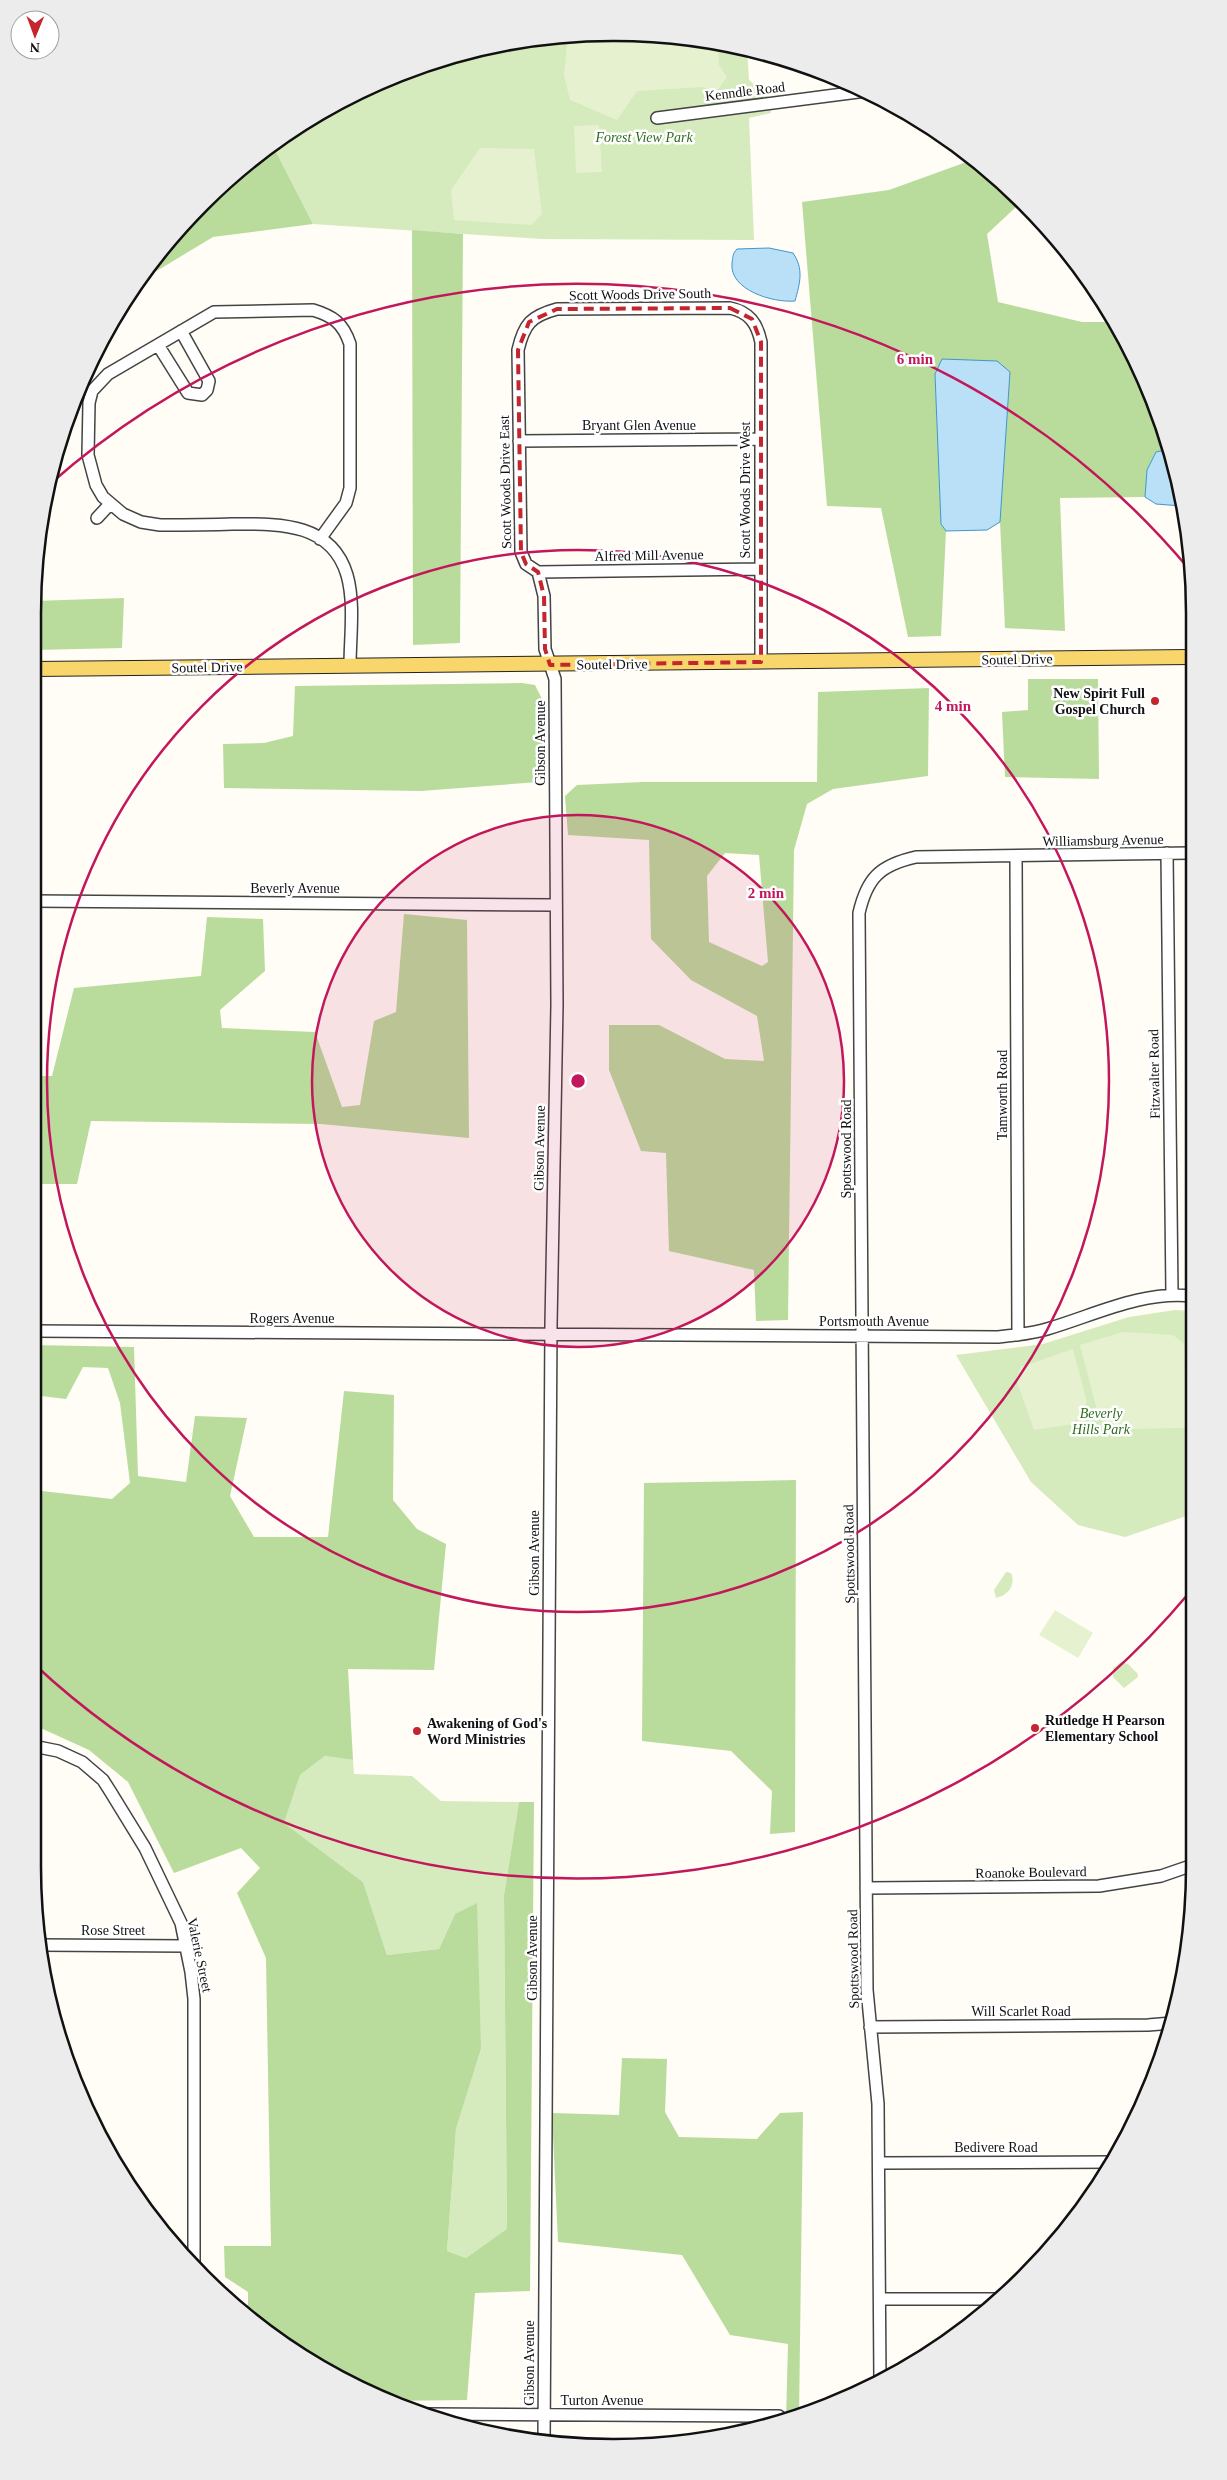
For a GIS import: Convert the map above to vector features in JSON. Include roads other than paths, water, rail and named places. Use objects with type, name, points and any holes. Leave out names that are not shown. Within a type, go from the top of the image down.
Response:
[{"type":"main road","name":"Soutel Drive","points":[[41,669],[1186,657]]},
{"type":"street","name":"Kenndle Road","points":[[657,118],[851,93]]},
{"type":"street","name":"Scott Woods Drive South","points":[[529,322],[542,313],[557,309],[730,308],[742,310],[752,319]]},
{"type":"street","points":[[320,539],[346,503],[350,488],[350,344],[346,332],[339,322],[328,315],[313,310],[226,310],[214,312],[108,374],[92,391],[89,403],[88,427],[88,455],[91,470],[96,485],[110,504],[123,514],[141,522],[160,525],[280,524],[305,530],[332,549],[346,574],[350,590],[350,666]]},
{"type":"street","name":"Scott Woods Drive West","points":[[752,319],[759,331],[761,342],[761,662]]},
{"type":"street","name":"Scott Woods Drive East","points":[[529,322],[522,334],[518,350],[521,552],[526,564],[538,572],[544,596],[545,649],[550,665]]},
{"type":"street","points":[[158,345],[188,394],[202,395],[207,390],[209,381],[181,331]]},
{"type":"street","name":"Bryant Glen Avenue","points":[[519,441],[760,439]]},
{"type":"street","points":[[97,518],[110,504]]},
{"type":"street","name":"Alfred Mill Avenue","points":[[538,572],[760,569]]},
{"type":"street","name":"Gibson Avenue","points":[[544,2435],[551,1334],[557,1005],[555,680],[550,665]]},
{"type":"street","name":"Fitzwalter Road","points":[[1167,853],[1172,1294]]},
{"type":"street","name":"Williamsburg Avenue","points":[[1016,856],[1186,853]]},
{"type":"street","name":"Tamworth Road","points":[[1016,856],[1018,1335]]},
{"type":"street","name":"Spottswood Road","points":[[880,2373],[880,2163],[878,2104],[866,1990],[859,913],[863,896],[869,883],[878,872],[900,860],[916,857],[1016,856]]},
{"type":"street","name":"Beverly Avenue","points":[[41,901],[556,905]]},
{"type":"street","name":"Portsmouth Avenue","points":[[551,1334],[998,1337],[1046,1330],[1121,1304],[1172,1294],[1186,1295]]},
{"type":"street","name":"Rogers Avenue","points":[[41,1331],[551,1334]]},
{"type":"street","name":"Valerie Street","points":[[41,1748],[67,1754],[82,1762],[102,1780],[145,1848],[181,1923],[194,1999],[194,2255]]},
{"type":"street","name":"Roanoke Boulevard","points":[[866,1888],[1099,1886],[1160,1876],[1186,1867]]},
{"type":"street","name":"Rose Street","points":[[47,1945],[186,1946]]},
{"type":"street","name":"Will Scarlet Road","points":[[870,2027],[1163,2024]]},
{"type":"street","name":"Bedivere Road","points":[[880,2163],[1103,2162]]},
{"type":"street","points":[[880,2299],[990,2298]]},
{"type":"street","name":"Turton Avenue","points":[[450,2414],[772,2416]]},
{"type":"water","points":[[769,248],[793,253],[799,265],[800,276],[795,301],[775,300],[765,297],[754,293],[737,281],[732,263],[737,249]]},
{"type":"water","points":[[942,359],[997,361],[1010,372],[1000,522],[987,530],[946,531],[941,524],[935,374]]},
{"type":"water","points":[[1162,451],[1176,506],[1156,504],[1145,497],[1147,470],[1156,452]]},
{"type":"place","name":"New Spirit Full Gospel Church","points":[[1155,701]]},
{"type":"place","name":"Rutledge H Pearson Elementary School","points":[[1035,1728]]},
{"type":"place","name":"Awakening of God's Word Ministries","points":[[417,1731]]},
{"type":"park label","name":"Forest View Park","points":[[644,137]]},
{"type":"park label","name":"Beverly Hills Park","points":[[1101,1422]]}]
